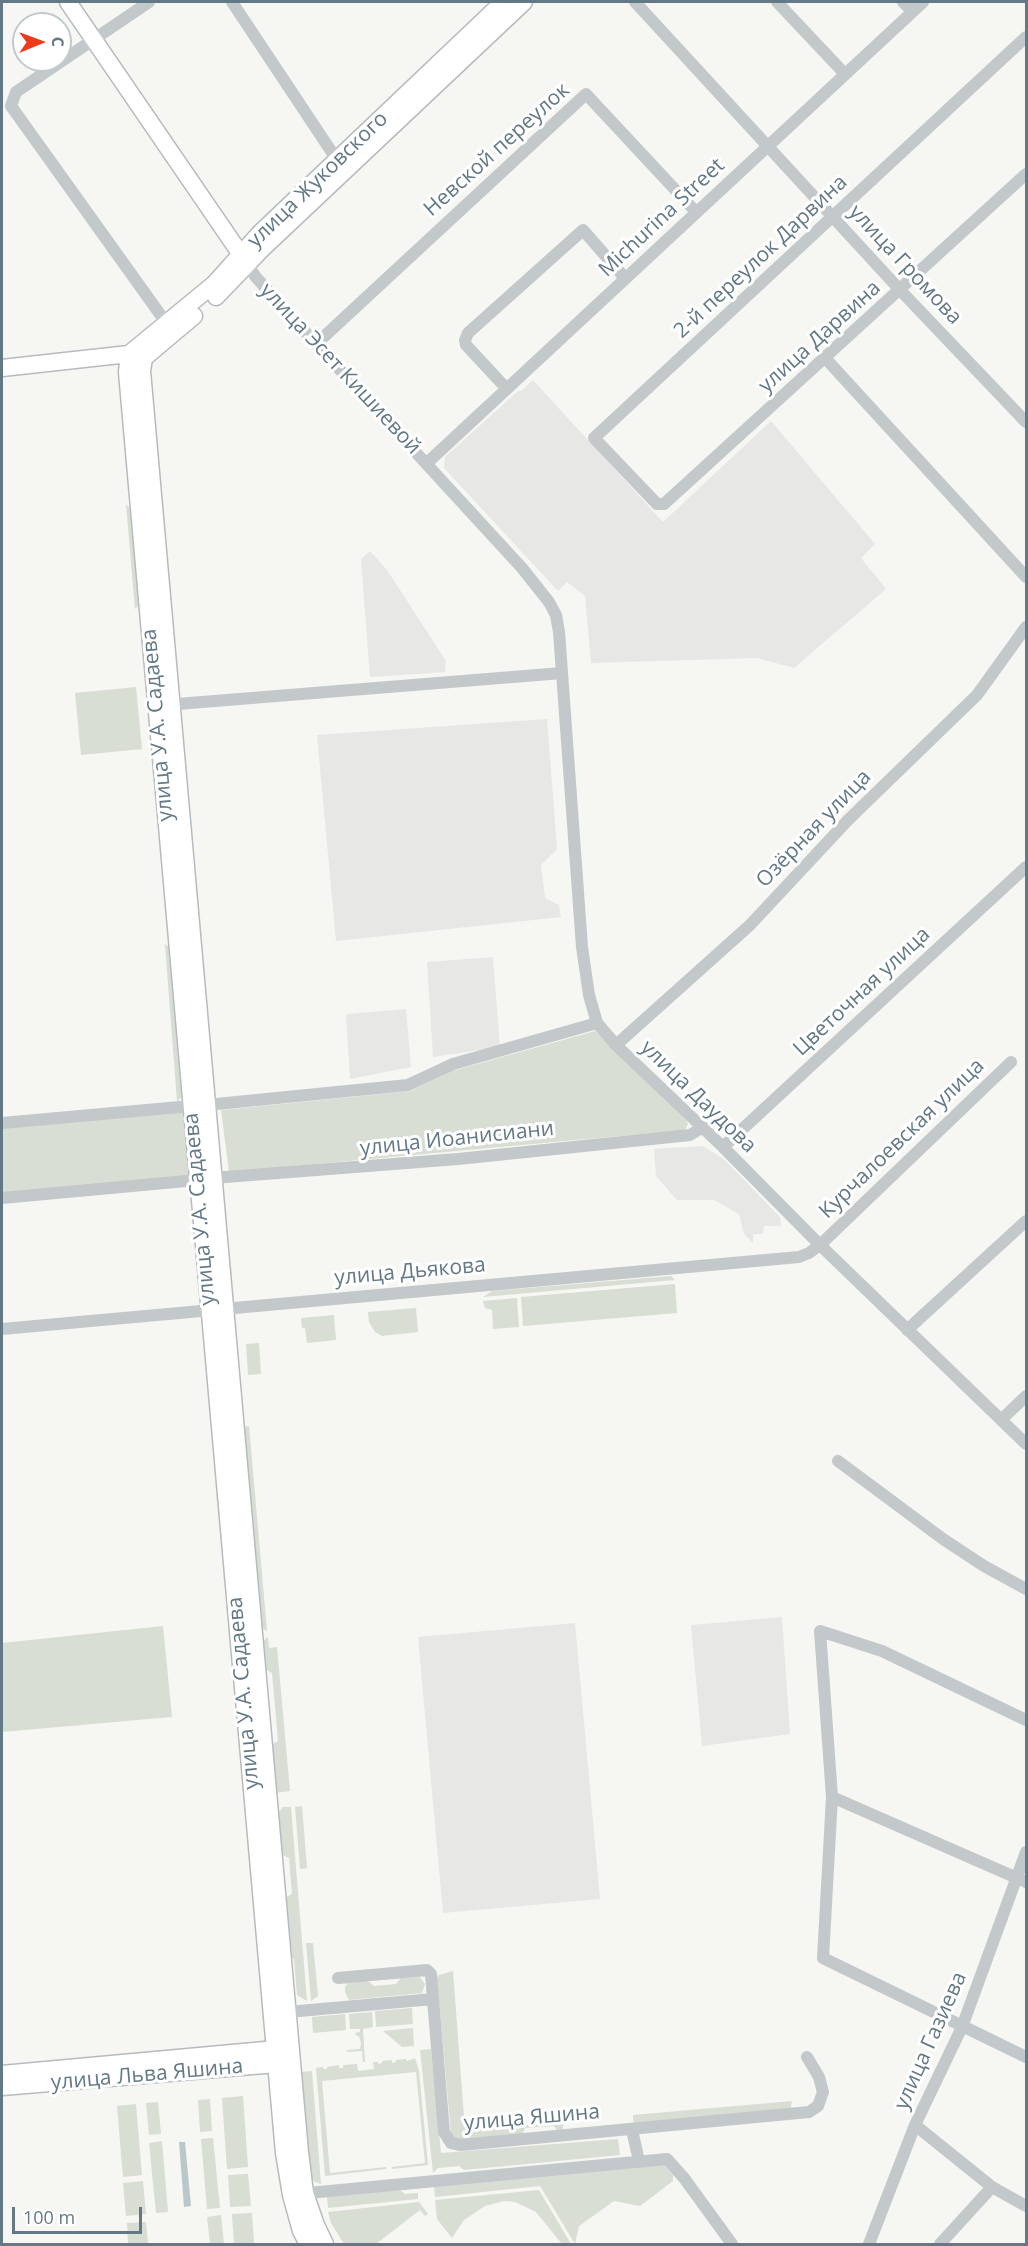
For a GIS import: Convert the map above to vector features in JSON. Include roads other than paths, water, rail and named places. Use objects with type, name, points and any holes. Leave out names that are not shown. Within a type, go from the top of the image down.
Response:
[{"type":"main road","name":"улица Эсет Кишиевой","points":[[68,2],[245,259]]},
{"type":"main road","name":"улица Жуковского","points":[[137,356],[167,324],[245,259],[337,160],[503,2]]},
{"type":"main road","points":[[2,368],[137,356],[205,307],[245,259],[263,248],[524,2]]},
{"type":"main road","name":"улица У.А. Садаева","points":[[137,356],[142,371],[163,705],[284,2056]]},
{"type":"main road","name":"улица У.А. Садаева","points":[[217,1309],[288,2012],[284,2056]]},
{"type":"main road","points":[[284,2056],[301,2231],[308,2244]]},
{"type":"main road","name":"улица Льва Яшина","points":[[2,2074],[284,2056]]},
{"type":"main road","name":"улица Льва Яшина","points":[[2,2087],[284,2056]]},
{"type":"main road","points":[[298,2194],[325,2244]]},
{"type":"street","points":[[149,2],[93,38],[16,93],[11,106],[167,324]]},
{"type":"street","points":[[232,2],[337,160]]},
{"type":"street","name":"улица Громова","points":[[634,2],[900,290],[1026,422]]},
{"type":"street","points":[[777,2],[844,73]]},
{"type":"street","points":[[903,2],[912,11]]},
{"type":"street","name":"Michurina Street","points":[[427,463],[923,2]]},
{"type":"street","name":"2-й переулок Дарвина","points":[[664,504],[657,504],[594,438],[1026,37]]},
{"type":"street","name":"Невской переулок","points":[[316,344],[586,94],[696,212]]},
{"type":"street","name":"улица Дарвина","points":[[664,504],[826,359],[1026,174]]},
{"type":"street","points":[[506,388],[466,345],[465,340],[468,333],[583,230],[625,278]]},
{"type":"street","name":"улица Эсет Кишиевой","points":[[245,259],[255,276],[522,568],[549,602],[556,615],[562,673]]},
{"type":"street","points":[[826,359],[1026,577]]},
{"type":"street","name":"Озёрная улица","points":[[616,1045],[750,925],[848,820],[977,695],[1026,627]]},
{"type":"street","points":[[163,705],[562,673]]},
{"type":"street","name":"улица Даудова","points":[[562,673],[582,947],[589,995],[597,1023],[616,1045],[703,1127],[820,1245],[1026,1444]]},
{"type":"street","name":"Цветочная улица","points":[[723,1147],[1026,867]]},
{"type":"street","points":[[2,1123],[408,1085],[453,1064],[597,1023]]},
{"type":"street","name":"Курчалоевская улица","points":[[820,1245],[1011,1062]]},
{"type":"street","name":"улица Иоанисиани","points":[[2,1198],[458,1159],[690,1135],[703,1127]]},
{"type":"street","points":[[908,1330],[1026,1221]]},
{"type":"street","name":"улица Дьякова","points":[[2,1329],[799,1257],[820,1245]]},
{"type":"street","points":[[1001,1419],[1026,1396]]},
{"type":"street","points":[[838,1461],[943,1539],[984,1566],[1026,1589]]},
{"type":"street","points":[[1026,1720],[882,1651],[819,1631],[831,1797],[823,1958],[1026,2057]]},
{"type":"street","points":[[831,1797],[1022,1880]]},
{"type":"street","name":"улица Газиева","points":[[869,2244],[915,2124],[962,2027],[1022,1880],[1026,1852]]},
{"type":"street","points":[[288,2012],[433,1999],[431,1974],[427,1970],[338,1978]]},
{"type":"street","name":"улица Яшина","points":[[433,1999],[444,2132],[451,2143],[461,2145],[809,2112],[818,2106],[823,2092],[819,2077],[807,2057]]},
{"type":"street","points":[[915,2124],[992,2187],[1026,2206]]},
{"type":"street","points":[[632,2130],[639,2161]]},
{"type":"street","points":[[298,2194],[667,2159],[684,2178],[732,2244]]},
{"type":"street","points":[[940,2244],[992,2187]]}]
